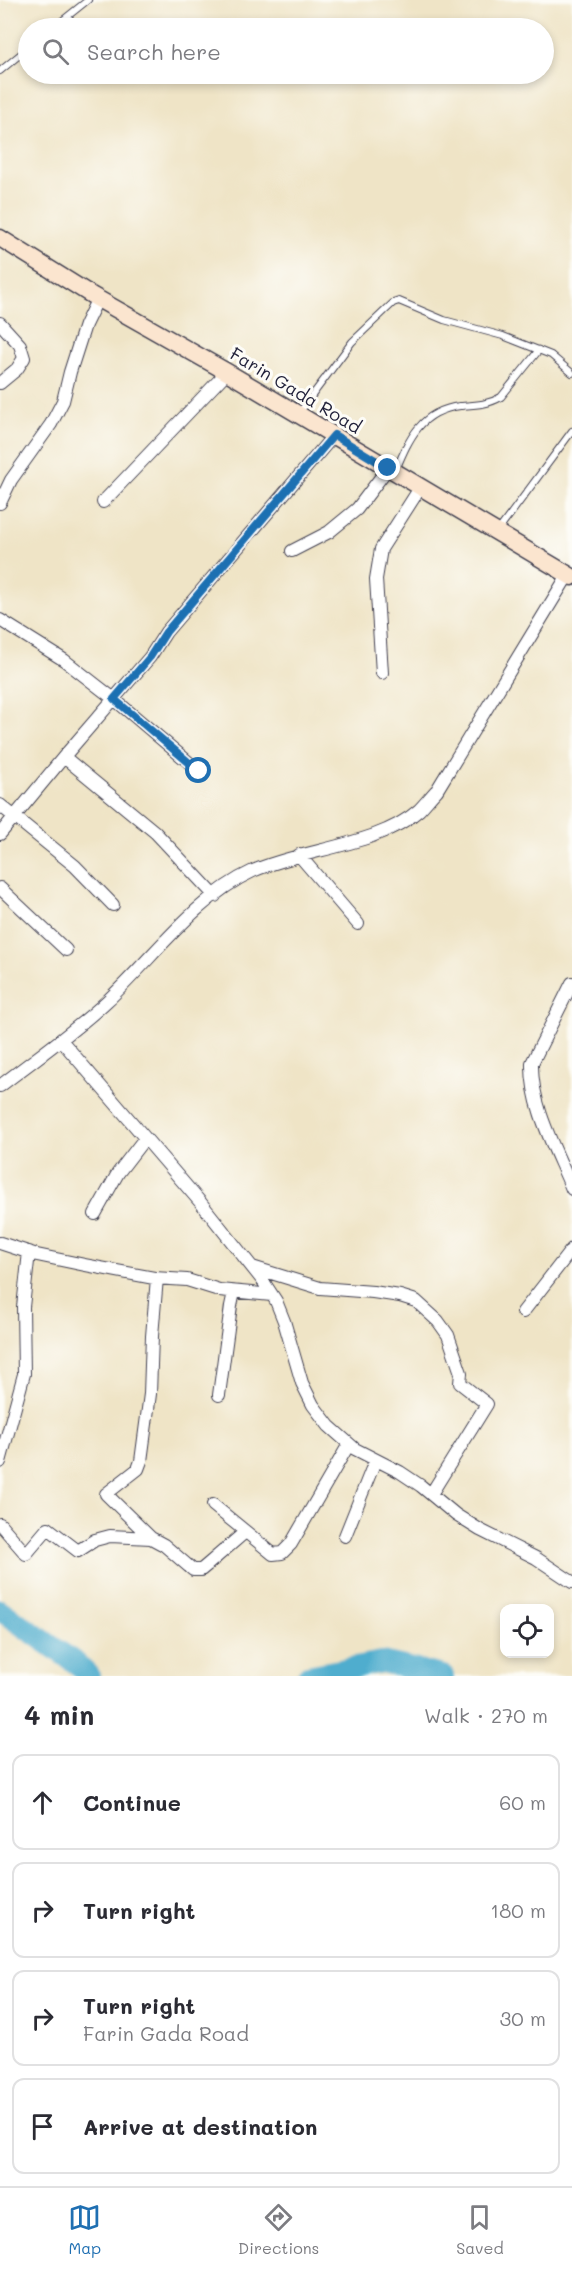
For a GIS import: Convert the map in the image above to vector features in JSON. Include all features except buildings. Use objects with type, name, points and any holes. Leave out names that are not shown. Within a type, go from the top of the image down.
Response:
[{"type":"main road","name":"Farin Gada Road","points":[[0,238],[420,488],[498,531],[570,576]]},
{"type":"street","points":[[0,503],[10,480],[51,424],[63,401],[85,325],[98,298]]},
{"type":"street","points":[[0,323],[20,345],[24,358],[17,369],[0,383]]},
{"type":"street","points":[[103,502],[227,372]]},
{"type":"street","points":[[0,834],[150,657],[166,632],[334,435]]},
{"type":"street","points":[[291,551],[329,532],[357,509],[391,470]]},
{"type":"street","points":[[382,673],[376,579],[381,549],[420,488]]},
{"type":"street","points":[[0,1086],[61,1040],[107,1001],[164,941],[227,886],[251,872],[286,858],[375,834],[396,825],[418,810],[437,790],[570,576]]},
{"type":"street","points":[[0,620],[64,660],[199,771]]},
{"type":"street","points":[[64,757],[155,832],[215,896]]},
{"type":"street","points":[[0,805],[75,866],[113,905]]},
{"type":"street","points":[[299,855],[358,924]]},
{"type":"street","points":[[0,888],[66,950]]},
{"type":"street","points":[[572,983],[532,1064],[541,1114],[572,1189]]},
{"type":"street","points":[[61,1040],[252,1267],[272,1295],[284,1321],[302,1383],[313,1405],[329,1426],[349,1444],[375,1461],[400,1472],[456,1515],[480,1530],[536,1557],[572,1582]]},
{"type":"street","points":[[95,1214],[118,1173],[145,1138]]},
{"type":"street","points":[[0,1244],[157,1278],[187,1280],[219,1290],[272,1295]]},
{"type":"street","points":[[523,1312],[572,1249]]},
{"type":"street","points":[[0,1462],[24,1374],[23,1307],[29,1252]]},
{"type":"street","points":[[252,1267],[320,1288],[341,1288],[400,1296],[416,1301],[438,1321],[452,1344],[461,1374],[460,1383],[488,1404],[431,1494]]},
{"type":"street","points":[[157,1278],[148,1425],[141,1461],[138,1469],[106,1494],[151,1538],[164,1545],[193,1570],[201,1570],[244,1533]]},
{"type":"street","points":[[219,1395],[234,1292]]},
{"type":"street","points":[[213,1505],[244,1533],[273,1554],[282,1553],[291,1544],[349,1444]]},
{"type":"street","points":[[345,1536],[375,1461]]},
{"type":"street","points":[[0,1524],[26,1554],[48,1528],[78,1551],[95,1540],[110,1536],[151,1538]]},
{"type":"lane","points":[[66,18],[88,0]]},
{"type":"lane","points":[[0,71],[18,56]]},
{"type":"lane","points":[[298,414],[352,342],[393,303],[399,301],[444,320],[503,336],[539,350],[551,355],[572,373]]},
{"type":"lane","points":[[391,470],[410,438],[431,415],[447,408],[493,402],[501,397],[539,350]]},
{"type":"lane","points":[[498,531],[572,431]]},
{"type":"waterway","points":[[0,1610],[77,1664],[89,1676]]},
{"type":"waterway","points":[[308,1676],[382,1662],[443,1676]]},
{"type":"route","points":[[199,771],[114,699],[150,657],[166,632],[334,435],[388,468]]}]
